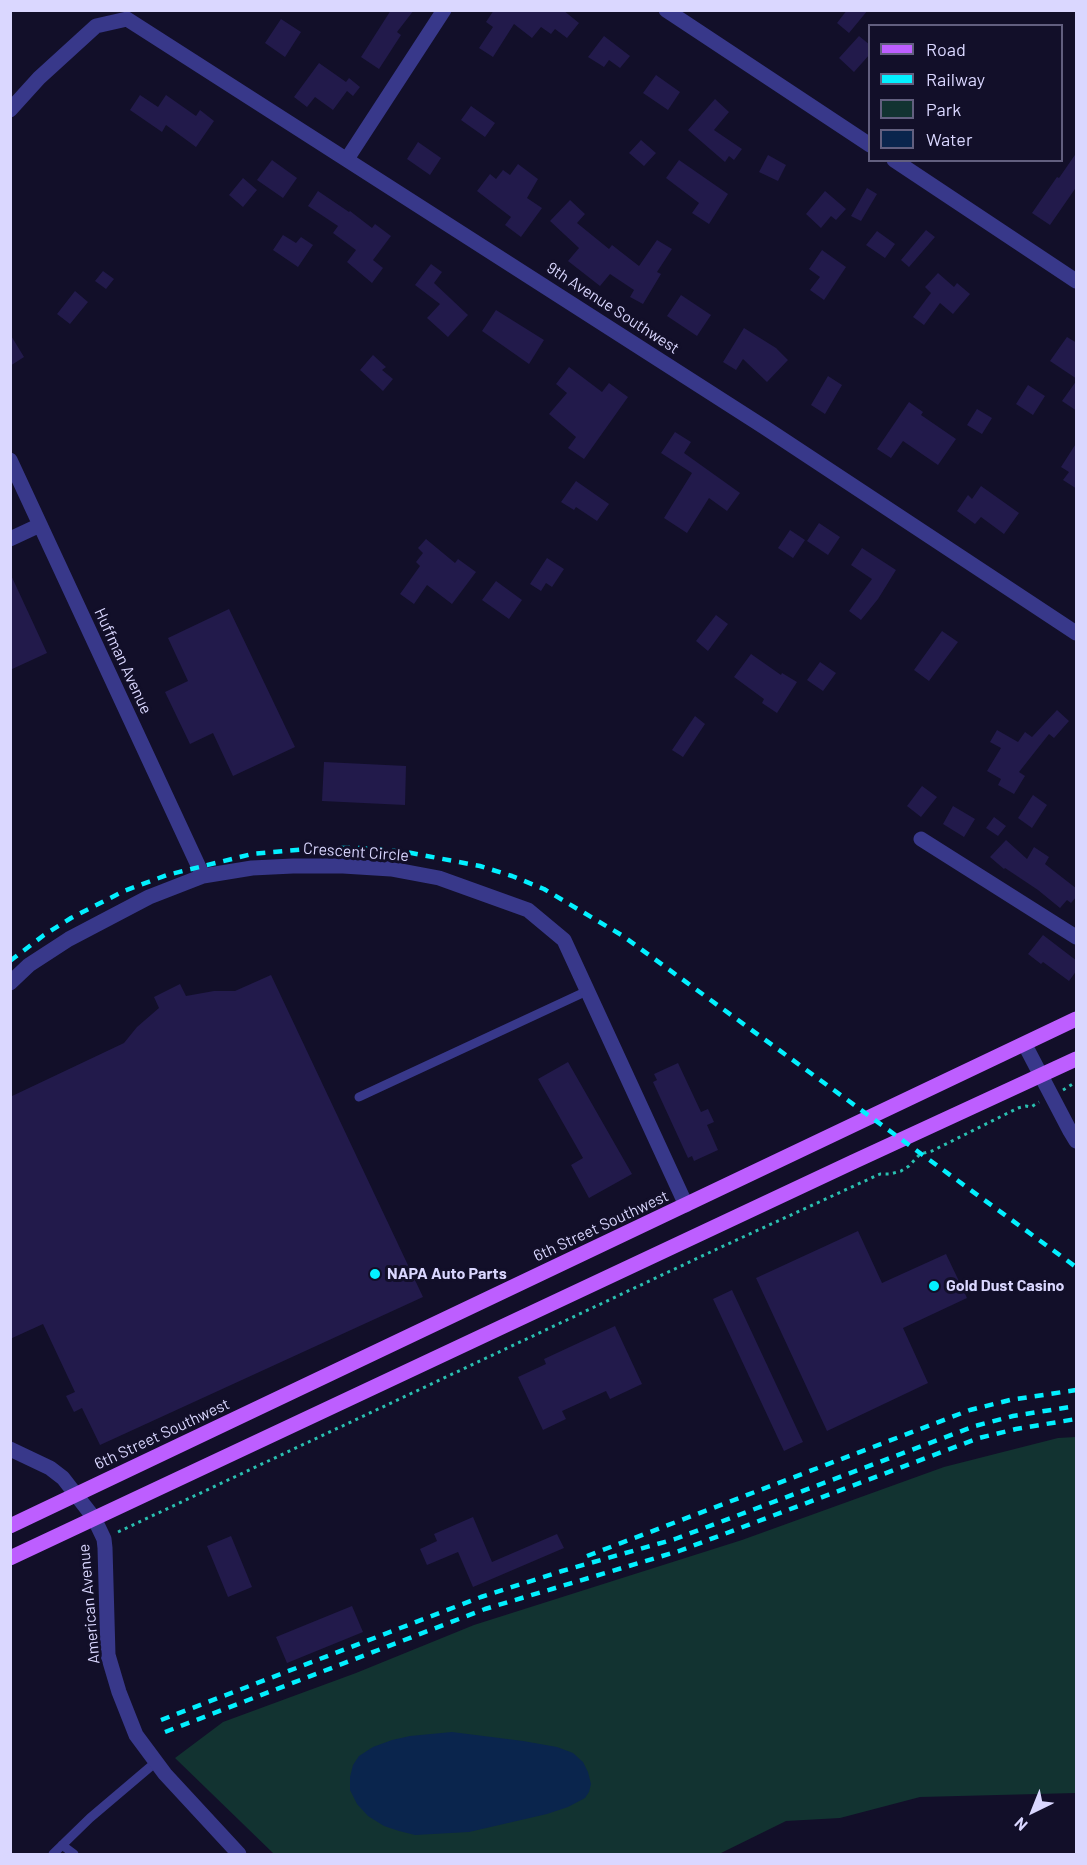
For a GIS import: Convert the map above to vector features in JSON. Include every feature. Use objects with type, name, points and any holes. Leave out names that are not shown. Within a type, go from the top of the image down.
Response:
[{"type":"main road","name":"6th Street Southwest","points":[[10,1526],[1077,1020]]},
{"type":"main road","points":[[10,1558],[1077,1059]]},
{"type":"street","points":[[347,159],[444,10]]},
{"type":"street","points":[[666,10],[868,144]]},
{"type":"street","name":"9th Avenue Southwest","points":[[10,110],[39,78],[96,27],[127,19],[764,426],[1077,633]]},
{"type":"street","points":[[897,162],[1077,281]]},
{"type":"street","name":"Huffman Avenue","points":[[10,460],[203,876]]},
{"type":"street","points":[[10,539],[40,525]]},
{"type":"street","points":[[921,839],[1077,937]]},
{"type":"street","name":"Crescent Circle","points":[[10,983],[29,965],[69,939],[149,897],[203,876],[252,868],[323,866],[392,869],[439,878],[528,910],[564,940],[686,1205]]},
{"type":"street","points":[[1025,1045],[1077,1141]]},
{"type":"street","name":"American Avenue","points":[[10,1449],[50,1468],[63,1478],[94,1518],[104,1539],[105,1548],[108,1655],[119,1692],[136,1735],[156,1762],[239,1854]]},
{"type":"lane","points":[[359,1097],[587,991]]},
{"type":"lane","points":[[53,1854],[111,1799],[156,1762]]},
{"type":"lane","points":[[62,1845],[74,1854]]},
{"type":"path","points":[[1061,1090],[1077,1082]]},
{"type":"path","points":[[118,1532],[728,1244],[880,1174],[901,1171],[920,1154],[932,1151],[1018,1108],[1032,1105]]},
{"type":"green space","points":[[1076,1437],[1076,1793],[920,1797],[840,1818],[786,1821],[719,1854],[274,1854],[175,1758],[223,1722],[356,1673],[474,1625],[742,1540],[944,1467],[1058,1438]]},
{"type":"water","points":[[452,1732],[523,1741],[557,1747],[573,1753],[583,1762],[588,1772],[591,1784],[589,1792],[585,1798],[568,1807],[547,1814],[469,1832],[415,1835],[384,1826],[368,1816],[357,1804],[350,1790],[350,1777],[353,1765],[359,1756],[373,1747],[392,1740]]},
{"type":"building","points":[[391,10],[414,10],[397,32],[401,35],[379,69],[361,57]]},
{"type":"building","points":[[494,10],[563,10],[579,23],[567,38],[555,29],[551,34],[541,27],[532,38],[514,24],[493,57],[479,48],[493,27],[486,22]]},
{"type":"building","points":[[847,10],[868,10],[849,33],[837,23]]},
{"type":"building","points":[[281,19],[301,32],[285,57],[265,43]]},
{"type":"building","points":[[604,36],[630,56],[620,68],[609,60],[604,67],[588,57]]},
{"type":"building","points":[[859,36],[868,43],[868,56],[854,72],[839,58]]},
{"type":"building","points":[[319,63],[346,82],[349,78],[360,87],[353,96],[347,91],[333,110],[315,97],[307,107],[294,97]]},
{"type":"building","points":[[656,75],[680,92],[668,110],[643,93]]},
{"type":"building","points":[[140,95],[158,107],[166,95],[196,116],[200,110],[214,121],[196,147],[166,125],[162,132],[130,110]]},
{"type":"building","points":[[715,99],[729,112],[714,130],[742,149],[734,160],[729,156],[725,162],[688,130]]},
{"type":"building","points":[[471,106],[495,123],[485,137],[461,120]]},
{"type":"building","points":[[641,140],[656,153],[644,166],[629,153]]},
{"type":"building","points":[[418,142],[441,158],[430,175],[407,159]]},
{"type":"building","points":[[1077,152],[1077,186],[1050,225],[1032,213]]},
{"type":"building","points":[[768,155],[786,165],[778,181],[759,172]]},
{"type":"building","points":[[272,160],[297,178],[283,198],[257,180]]},
{"type":"building","points":[[679,160],[728,194],[709,224],[692,213],[699,203],[666,178]]},
{"type":"building","points":[[518,164],[538,179],[527,198],[542,208],[521,237],[505,225],[511,217],[477,191],[490,174],[496,179],[503,170],[510,175]]},
{"type":"building","points":[[243,178],[257,190],[243,207],[229,195]]},
{"type":"building","points":[[867,188],[877,194],[861,221],[851,216]]},
{"type":"building","points":[[318,191],[372,228],[375,224],[391,236],[373,260],[383,268],[372,283],[347,262],[356,250],[333,233],[338,226],[308,206]]},
{"type":"building","points":[[825,191],[846,209],[836,220],[831,216],[821,228],[806,214]]},
{"type":"building","points":[[570,200],[585,214],[577,223],[609,249],[612,245],[639,266],[657,240],[672,249],[657,272],[661,274],[643,304],[630,297],[634,290],[610,274],[600,286],[568,261],[579,248],[550,221]]},
{"type":"building","points":[[926,230],[935,237],[909,267],[901,260]]},
{"type":"building","points":[[877,231],[895,244],[885,258],[866,245]]},
{"type":"building","points":[[283,235],[296,243],[301,237],[313,245],[298,267],[273,250]]},
{"type":"building","points":[[822,250],[846,267],[824,300],[810,290],[820,277],[809,269]]},
{"type":"building","points":[[431,264],[442,272],[434,283],[468,315],[448,337],[427,318],[440,304],[415,285]]},
{"type":"building","points":[[103,271],[114,279],[106,289],[95,281]]},
{"type":"building","points":[[938,273],[954,287],[957,283],[970,294],[953,314],[940,303],[924,325],[913,317],[931,293],[925,287]]},
{"type":"building","points":[[75,291],[88,302],[70,324],[57,314]]},
{"type":"building","points":[[681,295],[711,315],[697,336],[667,316]]},
{"type":"building","points":[[496,310],[544,340],[529,364],[482,331]]},
{"type":"building","points":[[744,328],[776,348],[788,360],[767,382],[743,359],[736,370],[723,362]]},
{"type":"building","points":[[10,334],[24,357],[10,366]]},
{"type":"building","points":[[1067,337],[1077,343],[1077,379],[1050,361]]},
{"type":"building","points":[[373,355],[386,367],[382,370],[393,379],[383,391],[360,370]]},
{"type":"building","points":[[569,367],[602,392],[609,383],[628,397],[584,459],[568,448],[576,437],[549,414],[567,393],[556,384]]},
{"type":"building","points":[[828,376],[842,385],[825,414],[811,405]]},
{"type":"building","points":[[1077,380],[1077,411],[1062,401]]},
{"type":"building","points":[[1028,385],[1045,396],[1033,415],[1016,404]]},
{"type":"building","points":[[909,402],[923,412],[921,415],[956,439],[938,465],[903,441],[891,458],[877,449]]},
{"type":"building","points":[[977,409],[992,418],[982,434],[967,425]]},
{"type":"building","points":[[675,432],[691,442],[684,453],[740,493],[727,511],[709,498],[687,533],[664,518],[692,473],[661,453]]},
{"type":"building","points":[[1077,442],[1077,489],[1063,480],[1069,472],[1061,467]]},
{"type":"building","points":[[576,481],[609,504],[597,521],[576,507],[574,510],[561,502]]},
{"type":"building","points":[[981,486],[1019,513],[1004,534],[981,517],[975,524],[957,511],[968,495],[972,499]]},
{"type":"building","points":[[819,523],[840,537],[828,555],[807,541]]},
{"type":"building","points":[[790,530],[805,540],[793,558],[778,548]]},
{"type":"building","points":[[426,539],[455,563],[458,559],[476,572],[452,604],[427,585],[414,604],[400,594],[420,566],[416,562],[423,553],[418,548]]},
{"type":"building","points":[[862,548],[896,570],[878,599],[861,620],[849,611],[872,579],[851,565]]},
{"type":"building","points":[[547,558],[564,569],[552,587],[546,583],[541,591],[530,584]]},
{"type":"building","points":[[10,573],[47,653],[10,670]]},
{"type":"building","points":[[496,581],[522,600],[509,619],[482,600]]},
{"type":"building","points":[[229,609],[295,747],[233,776],[213,733],[190,744],[165,692],[188,681],[168,638]]},
{"type":"building","points":[[716,615],[728,624],[708,651],[696,641]]},
{"type":"building","points":[[942,631],[958,642],[929,681],[914,670]]},
{"type":"building","points":[[751,654],[781,675],[782,673],[797,682],[777,713],[762,703],[764,699],[734,677]]},
{"type":"building","points":[[820,662],[836,673],[823,691],[807,680]]},
{"type":"building","points":[[1057,710],[1069,721],[1054,738],[1049,734],[1019,772],[1025,776],[1014,794],[998,785],[1001,779],[987,771],[1001,748],[990,742],[997,730],[1018,742],[1025,732],[1032,737]]},
{"type":"building","points":[[695,716],[705,724],[683,757],[672,750]]},
{"type":"building","points":[[324,762],[406,766],[405,805],[322,801]]},
{"type":"building","points":[[922,786],[937,797],[921,817],[907,806]]},
{"type":"building","points":[[1033,795],[1047,805],[1032,828],[1018,818]]},
{"type":"building","points":[[953,806],[975,819],[964,837],[943,824]]},
{"type":"building","points":[[994,817],[1006,826],[998,836],[986,828]]},
{"type":"building","points":[[1006,840],[1027,859],[1034,847],[1049,857],[1045,864],[1077,889],[1077,896],[1071,903],[1067,900],[1060,908],[990,857]]},
{"type":"building","points":[[1043,935],[1077,961],[1077,970],[1069,981],[1028,954]]},
{"type":"building","points":[[271,975],[423,1297],[100,1445],[82,1408],[74,1412],[66,1396],[75,1392],[43,1324],[10,1339],[10,1097],[124,1043],[137,1027],[159,1008],[154,997],[180,984],[186,996],[214,991],[235,991]]},
{"type":"building","points":[[568,1062],[632,1174],[589,1198],[571,1165],[583,1158],[538,1079]]},
{"type":"building","points":[[678,1063],[701,1112],[708,1109],[714,1122],[707,1125],[718,1150],[694,1161],[692,1156],[688,1158],[653,1082],[657,1080],[654,1074]]},
{"type":"building","points":[[858,1231],[882,1283],[946,1254],[967,1298],[903,1328],[928,1383],[827,1431],[756,1278]]},
{"type":"building","points":[[732,1290],[803,1442],[784,1451],[713,1299]]},
{"type":"building","points":[[615,1326],[642,1384],[610,1399],[606,1391],[562,1411],[566,1419],[543,1430],[518,1377],[546,1364],[544,1359]]},
{"type":"building","points":[[473,1517],[492,1562],[557,1534],[564,1548],[473,1587],[458,1552],[427,1565],[420,1549],[437,1541],[434,1534]]},
{"type":"building","points":[[231,1536],[252,1587],[228,1597],[207,1546]]},
{"type":"building","points":[[352,1606],[363,1632],[287,1663],[276,1637]]},
{"type":"railway","points":[[10,961],[71,918],[124,891],[167,875],[252,854],[318,848],[359,848],[406,852],[480,866],[544,889],[623,936],[1076,1267]]},
{"type":"railway","points":[[587,1556],[970,1410],[1010,1400],[1076,1390]]},
{"type":"railway","points":[[161,1720],[481,1597],[675,1539],[975,1426],[1013,1416],[1076,1406]]},
{"type":"railway","points":[[165,1732],[485,1609],[679,1551],[979,1438],[1076,1419]]},
{"type":"place","name":"NAPA Auto Parts","points":[[375,1274]]},
{"type":"place","name":"Gold Dust Casino","points":[[934,1286]]}]
